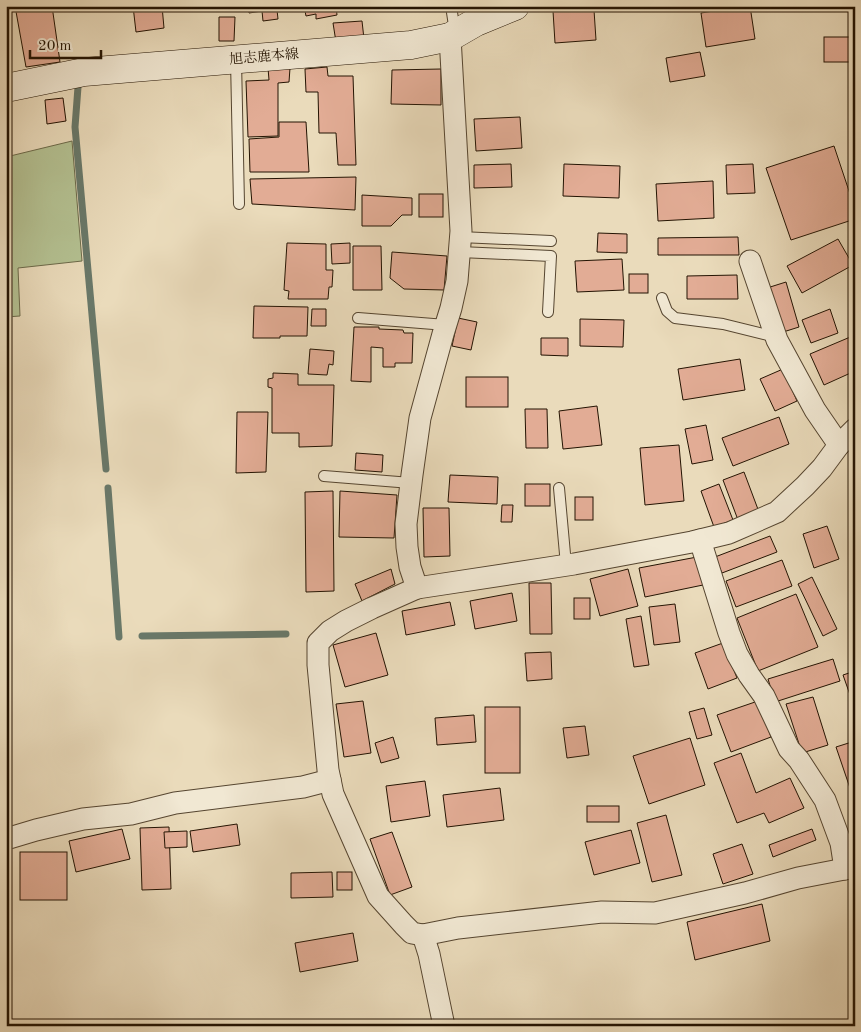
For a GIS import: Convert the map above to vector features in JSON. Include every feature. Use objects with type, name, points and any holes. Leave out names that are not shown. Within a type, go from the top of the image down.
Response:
[{"type":"main road","name":"旭志鹿本線","points":[[6,88],[84,72],[411,44],[453,36],[476,22],[515,6]]},
{"type":"street","points":[[417,588],[410,567],[406,524],[420,418],[457,281],[460,244],[453,36]]},
{"type":"street","points":[[750,261],[776,336],[815,410],[840,445]]},
{"type":"street","points":[[700,540],[737,654],[748,675],[764,696],[789,749],[799,760],[825,800],[850,868],[798,878],[745,893],[655,913],[602,912],[458,928],[423,936],[412,933],[378,896],[334,794],[330,780],[319,674],[318,643],[330,631],[346,621],[417,588],[566,565],[729,533],[777,512],[822,468],[855,429]]},
{"type":"street","points":[[6,839],[83,819],[131,814],[175,803],[303,787],[330,780]]},
{"type":"street","points":[[423,936],[431,963],[444,1026]]},
{"type":"lane","points":[[451,6],[453,36]]},
{"type":"lane","points":[[236,59],[239,204]]},
{"type":"lane","points":[[460,244],[552,241]]},
{"type":"lane","points":[[460,244],[552,256],[548,312]]},
{"type":"lane","points":[[662,298],[667,310],[675,318],[723,324],[776,336]]},
{"type":"lane","points":[[358,318],[446,325]]},
{"type":"lane","points":[[324,476],[412,483]]},
{"type":"lane","points":[[559,488],[566,565]]},
{"type":"green space","points":[[72,141],[82,261],[18,268],[20,316],[6,317],[6,157]]},
{"type":"building","points":[[15,6],[52,6],[60,62],[26,67]]},
{"type":"building","points":[[133,6],[162,6],[164,28],[136,32]]},
{"type":"building","points":[[248,6],[299,6],[277,10],[278,19],[263,21],[262,11],[249,13]]},
{"type":"building","points":[[304,6],[336,6],[337,15],[316,19],[316,14],[306,16]]},
{"type":"building","points":[[750,6],[755,39],[706,47],[701,13]]},
{"type":"building","points":[[594,10],[596,40],[555,43],[553,11]]},
{"type":"building","points":[[219,17],[235,17],[234,41],[219,41]]},
{"type":"building","points":[[362,21],[364,39],[336,42],[333,23]]},
{"type":"building","points":[[824,37],[855,37],[855,62],[824,62]]},
{"type":"building","points":[[700,52],[705,76],[670,82],[666,58]]},
{"type":"building","points":[[327,67],[328,76],[353,76],[356,165],[338,165],[336,133],[319,133],[318,92],[306,92],[305,69]]},
{"type":"building","points":[[268,68],[290,68],[289,82],[278,83],[278,136],[248,137],[246,81],[269,80]]},
{"type":"building","points":[[441,69],[441,105],[391,104],[392,70]]},
{"type":"building","points":[[63,98],[66,121],[47,124],[45,100]]},
{"type":"building","points":[[520,117],[522,148],[476,151],[474,119]]},
{"type":"building","points":[[279,122],[306,122],[309,172],[250,172],[249,139],[279,137]]},
{"type":"building","points":[[834,146],[855,209],[855,219],[791,240],[766,168]]},
{"type":"building","points":[[511,164],[512,187],[474,188],[474,165]]},
{"type":"building","points":[[564,164],[620,166],[619,198],[563,196]]},
{"type":"building","points":[[753,164],[755,193],[727,194],[726,165]]},
{"type":"building","points":[[356,177],[355,210],[252,204],[250,179]]},
{"type":"building","points":[[713,181],[714,218],[658,221],[656,184]]},
{"type":"building","points":[[419,194],[443,194],[443,217],[419,217]]},
{"type":"building","points":[[362,195],[412,198],[412,215],[402,215],[391,226],[362,226]]},
{"type":"building","points":[[598,233],[627,234],[627,253],[597,252]]},
{"type":"building","points":[[738,237],[739,255],[658,255],[658,238]]},
{"type":"building","points":[[838,239],[853,265],[802,293],[787,266]]},
{"type":"building","points":[[287,243],[326,244],[326,270],[333,270],[332,287],[329,287],[328,299],[288,299],[289,291],[284,290]]},
{"type":"building","points":[[350,243],[350,263],[332,264],[331,244]]},
{"type":"building","points":[[353,246],[381,246],[382,290],[353,290]]},
{"type":"building","points":[[392,252],[447,256],[444,290],[404,289],[390,278]]},
{"type":"building","points":[[622,259],[624,290],[577,292],[575,261]]},
{"type":"building","points":[[629,274],[648,274],[648,293],[629,293]]},
{"type":"building","points":[[737,275],[738,299],[687,299],[687,276]]},
{"type":"building","points":[[786,282],[799,327],[780,333],[767,288]]},
{"type":"building","points":[[254,306],[308,307],[307,336],[253,338]]},
{"type":"building","points":[[312,309],[326,309],[326,326],[311,326]]},
{"type":"building","points":[[830,309],[838,333],[811,343],[802,320]]},
{"type":"building","points":[[458,318],[477,322],[471,350],[452,346]]},
{"type":"building","points":[[580,319],[624,320],[623,347],[580,346]]},
{"type":"building","points":[[354,327],[379,327],[379,329],[403,330],[404,333],[413,333],[412,363],[395,363],[395,367],[383,367],[383,348],[371,347],[371,382],[351,381]]},
{"type":"building","points":[[855,335],[855,371],[824,385],[810,354]]},
{"type":"building","points":[[541,338],[568,338],[568,356],[541,355]]},
{"type":"building","points":[[310,349],[334,351],[333,365],[329,364],[327,375],[308,374]]},
{"type":"building","points":[[740,359],[745,390],[683,400],[678,369]]},
{"type":"building","points":[[783,369],[797,401],[775,411],[760,379]]},
{"type":"building","points":[[273,373],[298,374],[298,385],[334,385],[332,446],[299,447],[299,433],[272,433],[272,388],[268,387],[268,379],[273,378]]},
{"type":"building","points":[[466,377],[508,377],[508,407],[466,407]]},
{"type":"building","points":[[597,406],[602,445],[563,449],[559,411]]},
{"type":"building","points":[[525,409],[547,409],[548,448],[526,448]]},
{"type":"building","points":[[237,412],[268,412],[266,472],[236,473]]},
{"type":"building","points":[[779,417],[789,444],[733,466],[722,438]]},
{"type":"building","points":[[706,425],[713,460],[692,464],[685,429]]},
{"type":"building","points":[[679,445],[684,501],[645,505],[640,448]]},
{"type":"building","points":[[356,453],[383,455],[382,472],[355,470]]},
{"type":"building","points":[[744,472],[759,512],[738,520],[723,480]]},
{"type":"building","points":[[450,475],[498,477],[497,504],[448,502]]},
{"type":"building","points":[[525,484],[550,484],[550,506],[525,506]]},
{"type":"building","points":[[719,484],[733,520],[714,527],[701,491]]},
{"type":"building","points":[[333,491],[334,591],[306,592],[305,492]]},
{"type":"building","points":[[340,491],[397,495],[394,538],[339,537]]},
{"type":"building","points":[[575,497],[593,497],[593,520],[575,520]]},
{"type":"building","points":[[502,505],[513,505],[512,522],[501,522]]},
{"type":"building","points":[[423,508],[449,508],[450,556],[424,557]]},
{"type":"building","points":[[827,526],[839,559],[814,568],[803,534]]},
{"type":"building","points":[[770,536],[777,552],[722,573],[715,557]]},
{"type":"building","points":[[697,557],[703,585],[645,597],[639,568]]},
{"type":"building","points":[[782,560],[792,586],[736,607],[726,581]]},
{"type":"building","points":[[391,569],[395,584],[362,601],[355,584]]},
{"type":"building","points":[[628,569],[638,606],[600,616],[590,579]]},
{"type":"building","points":[[812,577],[837,629],[823,636],[798,584]]},
{"type":"building","points":[[529,583],[551,583],[552,634],[530,634]]},
{"type":"building","points":[[512,593],[517,621],[475,629],[470,601]]},
{"type":"building","points":[[796,594],[818,647],[758,671],[737,618]]},
{"type":"building","points":[[574,598],[590,598],[590,619],[574,619]]},
{"type":"building","points":[[450,602],[455,625],[406,635],[402,611]]},
{"type":"building","points":[[675,604],[680,642],[654,645],[649,607]]},
{"type":"building","points":[[641,616],[649,665],[634,667],[626,619]]},
{"type":"building","points":[[376,633],[388,675],[345,687],[333,645]]},
{"type":"building","points":[[723,643],[737,678],[708,689],[695,653]]},
{"type":"building","points":[[551,652],[552,679],[527,681],[525,653]]},
{"type":"building","points":[[833,659],[840,681],[775,702],[768,679]]},
{"type":"building","points":[[855,671],[855,709],[843,675]]},
{"type":"building","points":[[813,697],[828,745],[802,753],[786,704]]},
{"type":"building","points":[[363,701],[371,753],[344,757],[336,704]]},
{"type":"building","points":[[758,701],[771,737],[731,752],[717,715]]},
{"type":"building","points":[[485,707],[520,707],[520,773],[485,773]]},
{"type":"building","points":[[704,708],[712,735],[697,739],[689,712]]},
{"type":"building","points":[[474,715],[476,742],[437,745],[435,718]]},
{"type":"building","points":[[585,726],[589,755],[567,758],[563,728]]},
{"type":"building","points":[[393,737],[399,758],[381,763],[375,743]]},
{"type":"building","points":[[690,738],[705,785],[649,804],[633,756]]},
{"type":"building","points":[[855,741],[855,793],[852,794],[836,747]]},
{"type":"building","points":[[741,753],[756,793],[790,778],[804,808],[769,823],[764,813],[737,823],[714,763]]},
{"type":"building","points":[[425,781],[430,816],[391,822],[386,786]]},
{"type":"building","points":[[500,788],[504,820],[447,827],[443,795]]},
{"type":"building","points":[[587,806],[619,806],[619,822],[587,822]]},
{"type":"building","points":[[666,815],[682,875],[652,882],[637,823]]},
{"type":"building","points":[[237,824],[240,845],[193,852],[190,831]]},
{"type":"building","points":[[169,827],[171,889],[142,890],[140,828]]},
{"type":"building","points":[[122,829],[130,859],[76,872],[69,841]]},
{"type":"building","points":[[812,829],[816,840],[773,857],[769,845]]},
{"type":"building","points":[[631,830],[640,863],[594,875],[585,842]]},
{"type":"building","points":[[187,831],[187,847],[165,848],[164,832]]},
{"type":"building","points":[[392,832],[412,887],[390,895],[370,839]]},
{"type":"building","points":[[742,844],[753,874],[723,884],[713,854]]},
{"type":"building","points":[[20,852],[67,852],[67,900],[20,900]]},
{"type":"building","points":[[332,872],[333,897],[291,898],[291,873]]},
{"type":"building","points":[[337,872],[352,872],[352,890],[337,890]]},
{"type":"building","points":[[762,904],[770,941],[695,960],[687,922]]},
{"type":"building","points":[[353,933],[358,961],[300,972],[295,943]]},
{"type":"waterway","points":[[78,87],[75,127],[106,469]]},
{"type":"waterway","points":[[108,488],[119,637]]},
{"type":"waterway","points":[[142,636],[286,634]]}]
